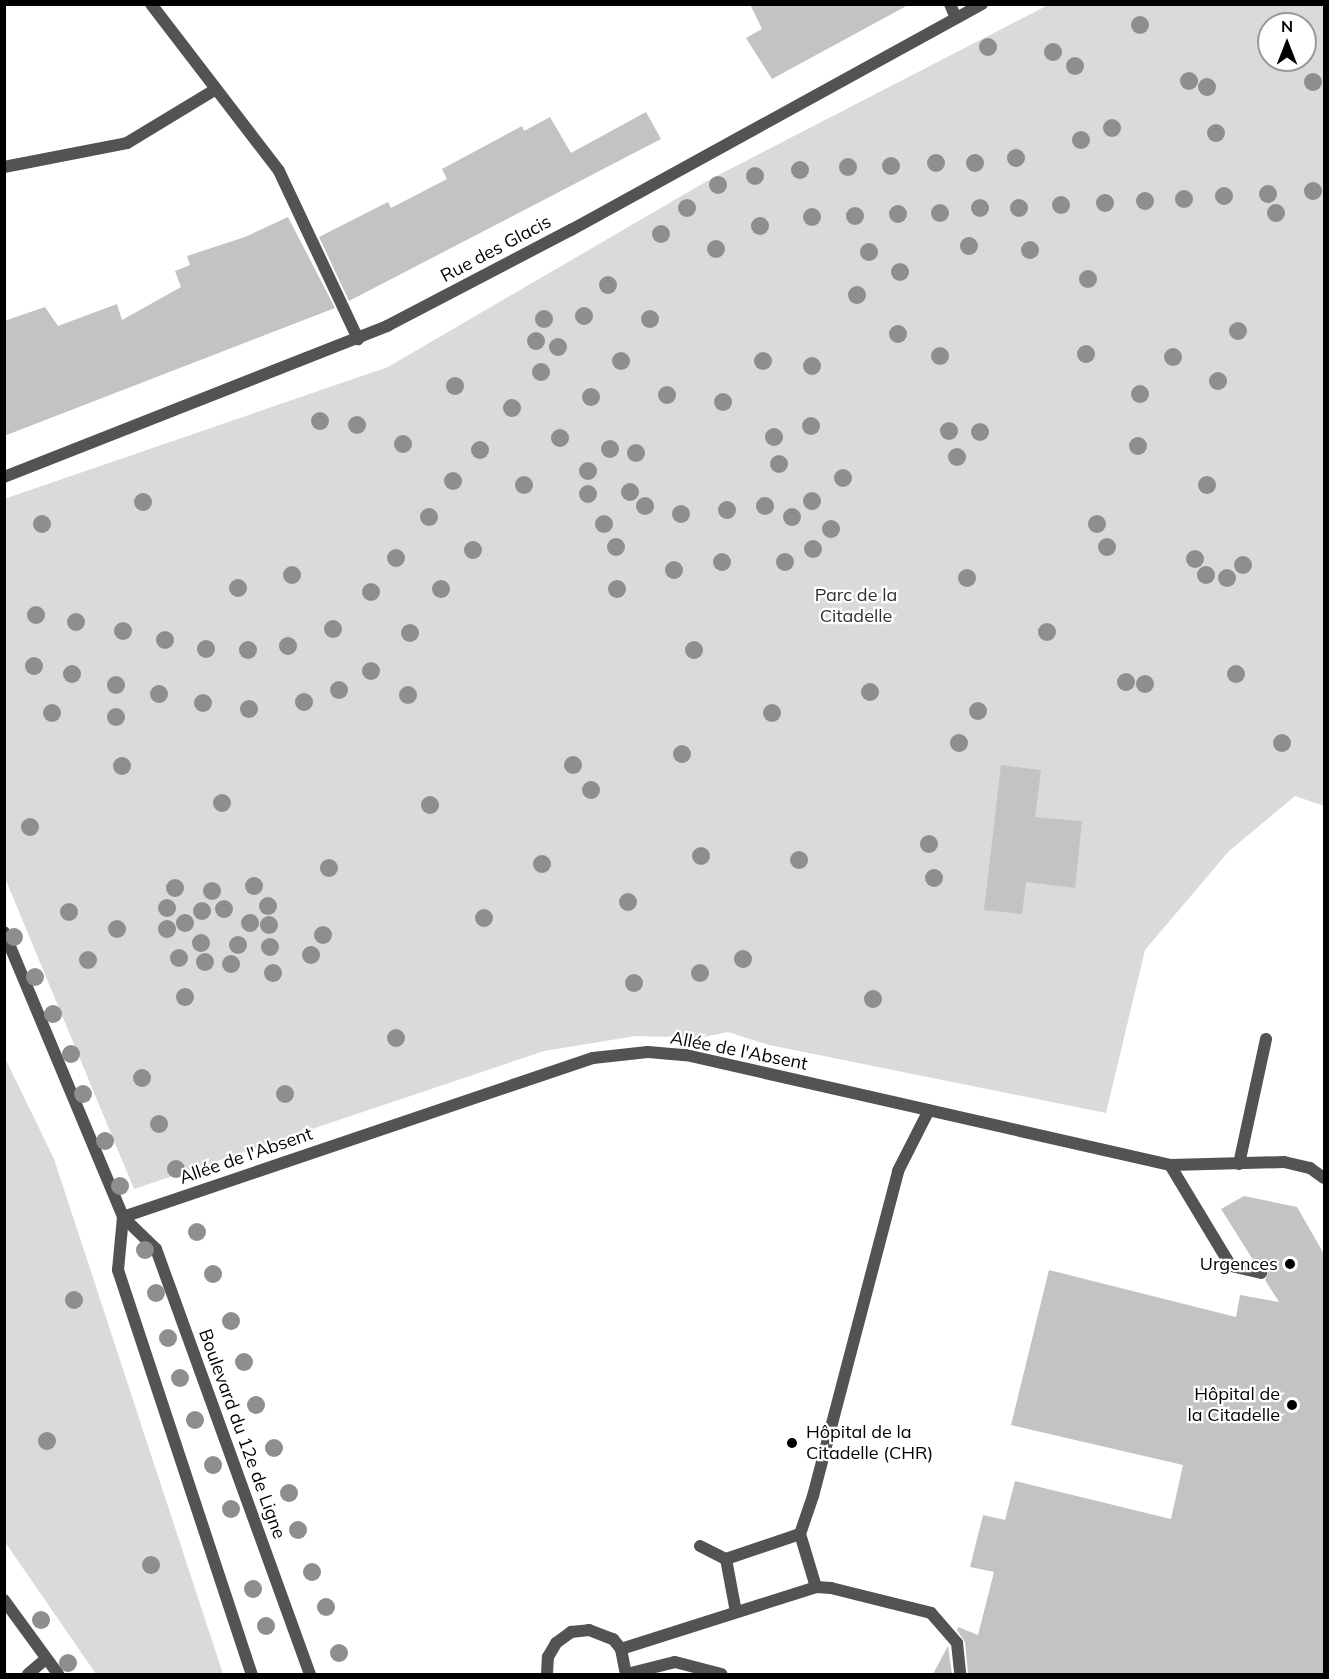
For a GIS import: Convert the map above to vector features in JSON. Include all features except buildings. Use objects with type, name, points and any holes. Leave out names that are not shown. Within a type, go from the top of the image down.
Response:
[{"type":"street","points":[[151,4],[279,171],[358,339]]},
{"type":"street","points":[[950,4],[956,18]]},
{"type":"street","name":"Rue des Glacis","points":[[4,477],[358,339],[572,230],[982,4]]},
{"type":"street","points":[[4,167],[127,143],[216,88]]},
{"type":"street","name":"Boulevard du 12e de Ligne","points":[[4,932],[123,1217],[156,1249],[310,1674]]},
{"type":"street","points":[[1239,1164],[1266,1040]]},
{"type":"street","name":"Allée de l'Absent","points":[[123,1217],[592,1058],[648,1052],[686,1055],[1170,1165],[1284,1162],[1310,1168],[1324,1178]]},
{"type":"street","points":[[816,1587],[800,1534],[813,1496],[898,1171],[929,1110]]},
{"type":"street","points":[[1170,1165],[1231,1266],[1261,1273]]},
{"type":"street","name":"Boulevard du 12e de Ligne","points":[[123,1217],[118,1270],[252,1674]]},
{"type":"street","points":[[700,1546],[726,1559],[800,1534]]},
{"type":"street","points":[[726,1559],[736,1612]]},
{"type":"street","points":[[621,1649],[816,1587],[931,1613],[957,1643],[960,1674]]},
{"type":"street","points":[[4,1600],[58,1674]]},
{"type":"street","points":[[545,1674],[548,1657],[556,1643],[572,1632],[602,1633],[621,1649],[627,1674],[675,1662],[720,1674]]},
{"type":"street","points":[[28,1674],[46,1659]]},
{"type":"green space","name":"Parc de la Citadelle","points":[[1048,5],[1324,5],[1324,806],[1295,796],[1229,851],[1145,950],[1106,1113],[769,1045],[728,1032],[699,1038],[636,1036],[544,1051],[134,1189],[5,878],[4,499],[388,367],[707,181]]},
{"type":"green space","points":[[4,1056],[54,1159],[223,1674],[96,1674],[5,1542]]},
{"type":"place","name":"Urgences","points":[[1290,1264]]},
{"type":"place","name":"Hôpital de la Citadelle","points":[[1292,1405]]},
{"type":"place","name":"Hôpital de la Citadelle (CHR)","points":[[792,1443]]}]
